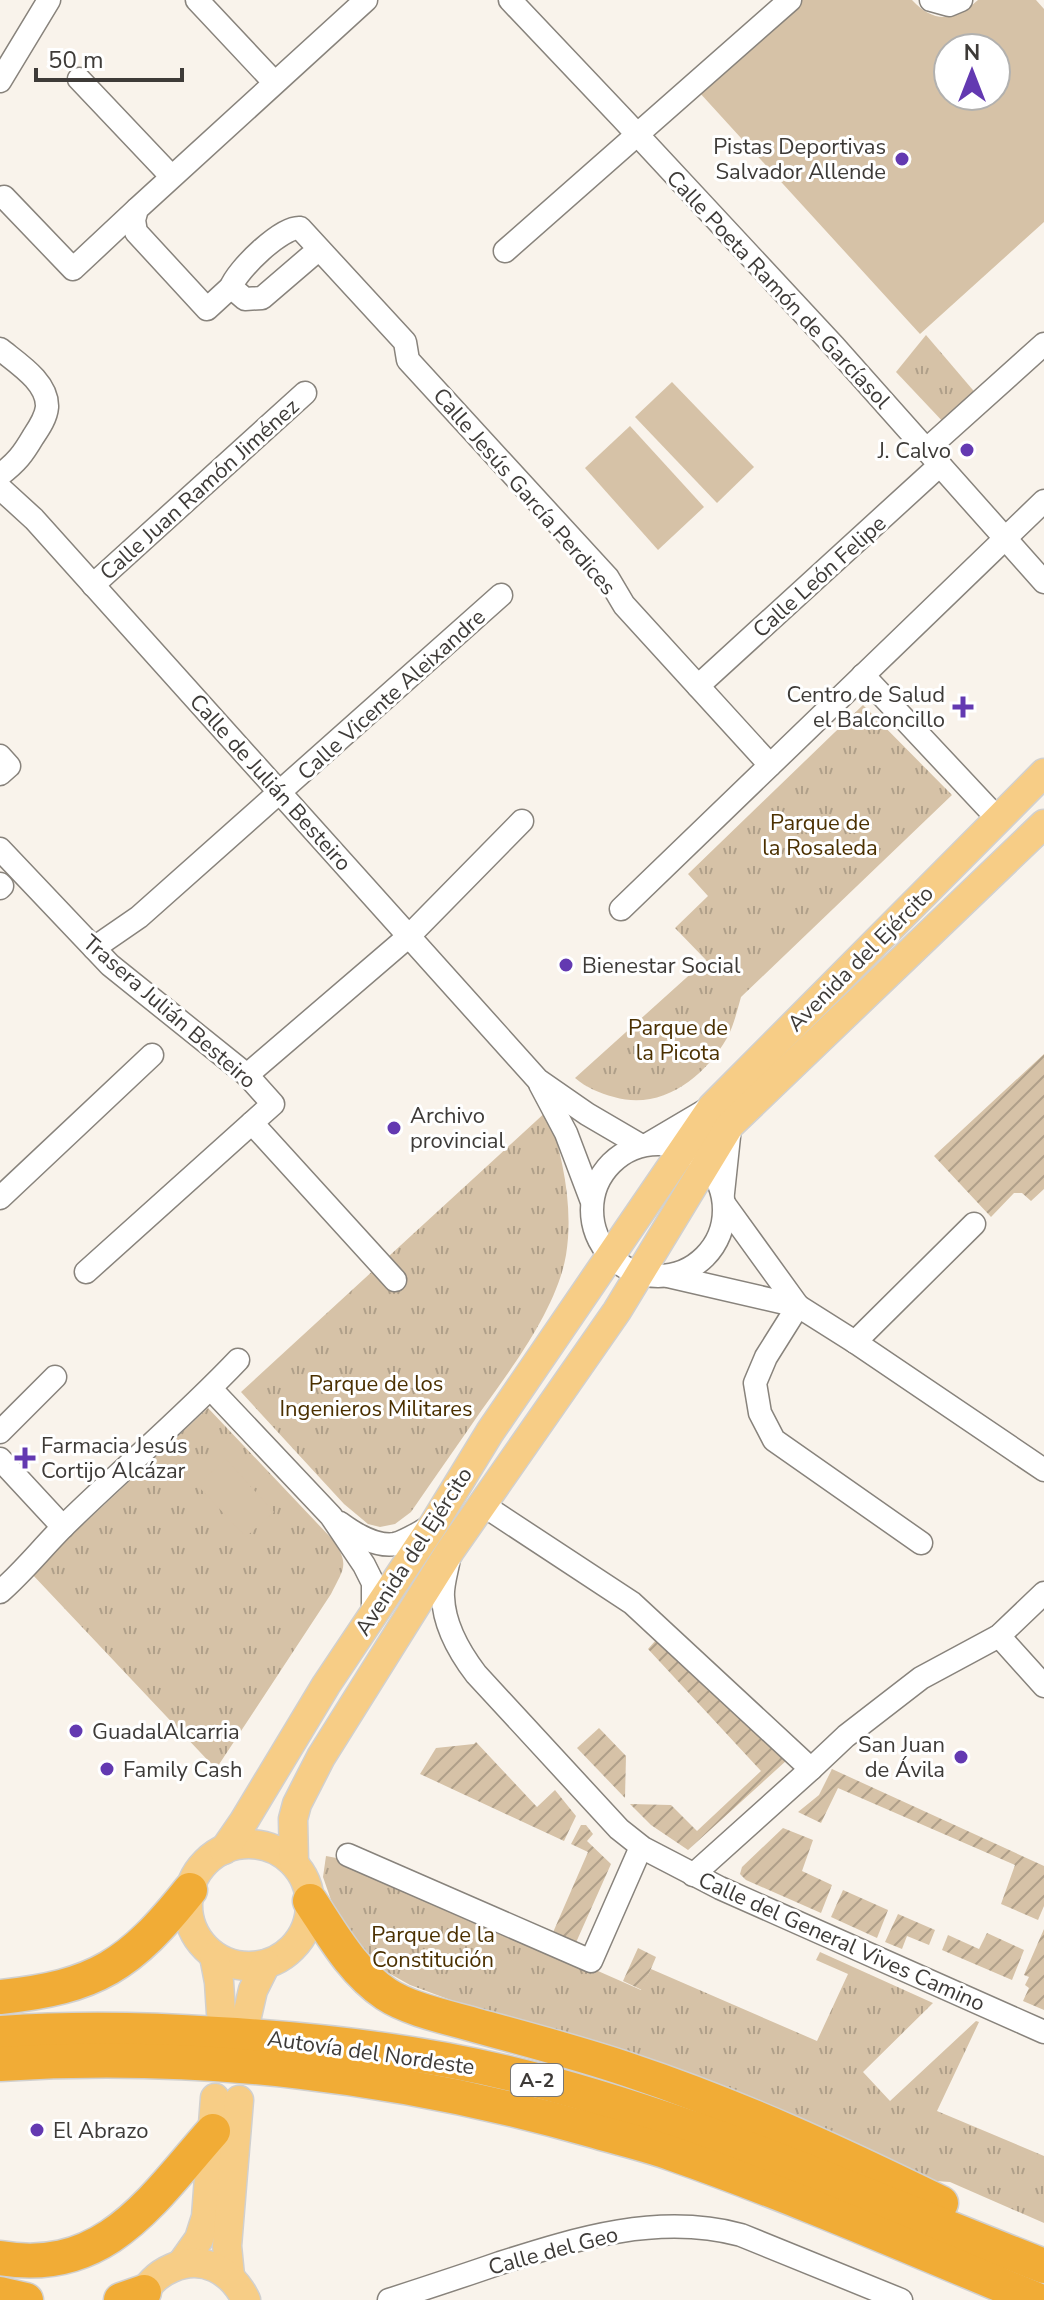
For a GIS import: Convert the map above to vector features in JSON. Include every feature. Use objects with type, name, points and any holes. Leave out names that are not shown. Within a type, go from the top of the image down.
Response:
[{"type":"highway","points":[[0,1997],[48,1991],[98,1975],[141,1947],[190,1890]]},
{"type":"highway","points":[[310,1901],[342,1950],[387,1995],[427,2012],[629,2070],[751,2114],[1044,2249]]},
{"type":"highway","name":"Autovía del Nordeste","points":[[0,2033],[119,2030],[275,2037],[343,2044],[484,2068],[550,2083],[680,2124],[1044,2266]]},
{"type":"highway","name":"Autovía del Nordeste","points":[[0,2064],[171,2061],[340,2076],[485,2102],[670,2153],[1037,2300]]},
{"type":"highway","points":[[0,2083],[113,2076],[282,2084],[403,2100],[670,2153]]},
{"type":"highway","points":[[0,2258],[53,2260],[74,2255],[110,2238],[151,2202],[222,2110]]},
{"type":"highway","points":[[0,2294],[26,2300]]},
{"type":"main road","name":"Avenida del Ejército","points":[[294,1863],[293,1819],[297,1804],[321,1757],[450,1551],[617,1311],[708,1165],[721,1116],[1044,773]]},
{"type":"main road","name":"Avenida del Ejército","points":[[224,1850],[326,1685],[433,1525],[490,1432],[684,1148],[1044,824]]},
{"type":"main road","points":[[248,1844],[279,1852],[294,1863],[303,1875],[310,1901],[304,1933],[294,1947],[266,1964],[248,1966],[214,1956],[203,1946],[190,1920],[188,1905],[194,1879],[202,1867],[224,1850],[248,1844]]},
{"type":"main road","points":[[214,1956],[219,1982],[234,2014],[253,1990],[266,1964]]},
{"type":"main road","points":[[182,2263],[199,2239],[206,2217],[222,2110]]},
{"type":"main road","points":[[222,2110],[230,2276]]},
{"type":"main road","points":[[135,2297],[160,2273],[182,2263],[199,2262],[230,2276],[246,2300]]},
{"type":"street","points":[[0,81],[49,0]]},
{"type":"street","points":[[197,0],[274,82]]},
{"type":"street","points":[[4,197],[73,269],[366,0]]},
{"type":"street","name":"Calle Poeta Ramón de Garcíasol","points":[[510,0],[638,135],[1044,582]]},
{"type":"street","points":[[505,251],[790,0]]},
{"type":"street","points":[[931,0],[949,5],[961,0]]},
{"type":"street","points":[[79,79],[171,176]]},
{"type":"street","points":[[137,209],[134,220],[136,232],[207,309],[231,287],[245,299],[262,298],[318,250]]},
{"type":"street","name":"Calle Jesús García Perdices","points":[[231,287],[239,272],[282,232],[293,227],[300,228],[405,342],[408,360],[608,578],[624,605],[770,765]]},
{"type":"street","name":"Calle León Felipe","points":[[698,686],[933,458],[1044,344]]},
{"type":"street","points":[[0,475],[19,461],[42,422],[47,407],[44,392],[33,377],[6,355]]},
{"type":"street","name":"Calle Juan Ramón Jiménez","points":[[93,585],[305,393]]},
{"type":"street","name":"Calle de Julián Besteiro","points":[[0,488],[34,519],[538,1080],[587,1114],[645,1144]]},
{"type":"street","points":[[621,909],[1044,501]]},
{"type":"street","name":"Calle Vicente Aleixandre","points":[[94,948],[139,917],[501,595]]},
{"type":"street","points":[[863,675],[998,819]]},
{"type":"street","points":[[0,756],[9,766],[0,774]]},
{"type":"street","points":[[247,1075],[409,936],[522,821]]},
{"type":"street","name":"Trasera Julián Besteiro","points":[[0,849],[110,965],[247,1075],[273,1104],[252,1123],[395,1280]]},
{"type":"street","points":[[0,1198],[152,1055]]},
{"type":"street","name":"Calle de Julián Besteiro","points":[[538,1080],[566,1133],[591,1199]]},
{"type":"street","points":[[591,1284],[594,1231],[591,1199],[599,1176],[618,1155],[721,1116],[722,1229],[712,1249],[688,1269],[668,1276],[617,1311]]},
{"type":"street","points":[[86,1272],[252,1123]]},
{"type":"street","points":[[645,1144],[684,1148],[708,1165],[724,1199],[798,1306]]},
{"type":"street","points":[[855,1342],[974,1224]]},
{"type":"street","points":[[594,1231],[610,1257],[638,1274],[668,1276],[798,1306],[1044,1470]]},
{"type":"street","points":[[798,1306],[766,1357],[755,1383],[760,1413],[774,1440],[921,1543]]},
{"type":"street","points":[[0,1592],[63,1527],[238,1360]]},
{"type":"street","points":[[0,1432],[55,1377]]},
{"type":"street","points":[[211,1389],[331,1516],[373,1583],[373,1613]]},
{"type":"street","points":[[0,1459],[63,1527]]},
{"type":"street","points":[[483,1505],[632,1603],[804,1776]]},
{"type":"street","points":[[331,1516],[358,1536],[396,1544],[433,1525]]},
{"type":"street","name":"Calle del General Vives Camino","points":[[450,1551],[443,1597],[450,1628],[461,1655],[610,1819],[641,1847],[693,1875],[1044,2032]]},
{"type":"street","points":[[693,1875],[846,1736],[921,1678],[999,1636],[1044,1593]]},
{"type":"street","points":[[999,1636],[1044,1686]]},
{"type":"street","points":[[348,1855],[591,1961],[641,1847]]},
{"type":"street","name":"Calle del Geo","points":[[389,2300],[571,2241],[610,2232],[691,2226],[741,2235],[901,2300]]},
{"type":"green space","name":"Pistas Deportivas Salvador Allende","points":[[800,0],[912,0],[928,13],[945,17],[961,12],[978,0],[1036,0],[1044,9],[1044,222],[920,334],[699,92]]},
{"type":"green space","points":[[926,335],[978,396],[946,425],[896,372]]},
{"type":"green space","points":[[672,382],[754,467],[717,503],[635,417]]},
{"type":"green space","points":[[630,426],[704,507],[658,550],[585,468]]},
{"type":"green space","name":"Parque de la Rosaleda","points":[[863,705],[952,795],[741,997],[727,1038],[694,1078],[664,1095],[631,1100],[603,1094],[580,1082],[575,1078],[706,960],[675,928],[708,896],[688,874]]},
{"type":"green space","points":[[1044,1054],[1044,1189],[1031,1201],[1022,1193],[1014,1193],[991,1217],[934,1156]]},
{"type":"green space","name":"Parque de los Ingenieros Militares","points":[[548,1110],[562,1163],[569,1218],[566,1255],[553,1296],[519,1357],[411,1512],[395,1524],[380,1527],[368,1524],[344,1504],[241,1392]]},
{"type":"green space","name":"Parque de los Ingenieros Militares","points":[[208,1408],[334,1541],[343,1562],[331,1594],[216,1769],[31,1573]]},
{"type":"green space","points":[[226,1459],[274,1512],[246,1537],[197,1485]]},
{"type":"green space","points":[[656,1640],[787,1760],[688,1850],[651,1825],[630,1804],[671,1805],[697,1831],[761,1771],[648,1649]]},
{"type":"green space","points":[[599,1728],[626,1756],[625,1798],[577,1748]]},
{"type":"green space","points":[[476,1742],[537,1807],[555,1790],[576,1816],[564,1841],[420,1774],[436,1748]]},
{"type":"green space","points":[[832,1769],[1044,1866],[1044,1906],[1038,1920],[1001,1904],[1015,1865],[838,1788],[821,1823],[798,1812],[819,1795]]},
{"type":"green space","points":[[581,1825],[586,1825],[593,1834],[587,1841],[611,1864],[574,1947],[551,1937],[588,1852],[571,1844]]},
{"type":"green space","points":[[783,1828],[813,1840],[802,1871],[832,1885],[821,1913],[746,1880],[740,1874],[742,1867]]},
{"type":"green space","name":"Parque de la Constitución","points":[[326,1856],[347,1860],[641,1990],[651,1969],[817,2041],[848,1974],[816,1960],[820,1952],[933,2003],[863,2072],[890,2101],[976,2021],[979,2022],[937,2111],[1044,2156],[1044,2223],[950,2182],[936,2181],[803,2119],[701,2077],[410,1985],[385,1971],[360,1951],[338,1920],[323,1877]]},
{"type":"green space","points":[[843,1890],[888,1910],[877,1938],[831,1917]]},
{"type":"green space","points":[[898,1914],[935,1930],[929,1945],[907,1936],[902,1949],[885,1942]]},
{"type":"green space","points":[[1044,1929],[1044,2010],[1023,2001],[1029,1988],[1025,1985],[1029,1977],[1024,1975]]},
{"type":"green space","points":[[987,1933],[1024,1950],[1012,1980],[942,1950],[948,1935],[979,1949]]},
{"type":"green space","points":[[638,1948],[656,1957],[642,1990],[623,1981]]},
{"type":"place","name":"Pistas Deportivas Salvador Allende","points":[[902,159]]},
{"type":"place","name":"J. Calvo","points":[[967,450]]},
{"type":"place","name":"Centro de Salud el Balconcillo","points":[[963,707]]},
{"type":"place","name":"Bienestar Social","points":[[566,965]]},
{"type":"place","name":"Archivo provincial","points":[[394,1128]]},
{"type":"place","name":"Farmacia Jesús Cortijo Alcázar","points":[[25,1458]]},
{"type":"place","name":"GuadalAlcarria","points":[[76,1731]]},
{"type":"place","name":"San Juan de Ávila","points":[[961,1757]]},
{"type":"place","name":"Family Cash","points":[[107,1769]]},
{"type":"place","name":"El Abrazo","points":[[37,2130]]},
{"type":"park label","name":"Parque de la Picota","points":[[678,1040]]}]
